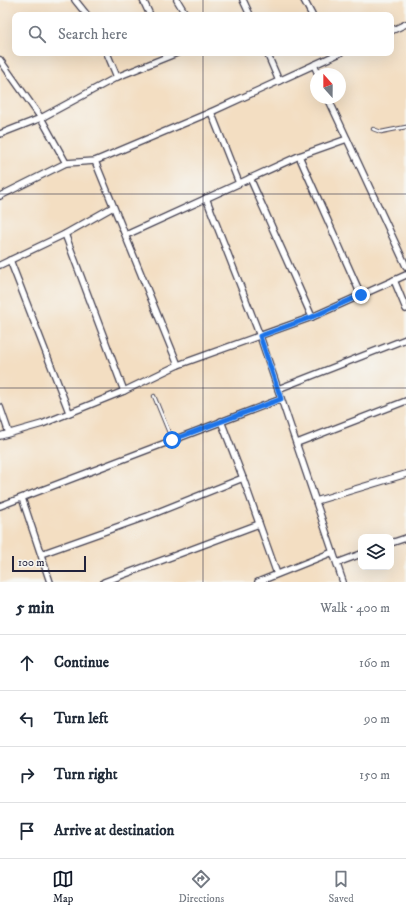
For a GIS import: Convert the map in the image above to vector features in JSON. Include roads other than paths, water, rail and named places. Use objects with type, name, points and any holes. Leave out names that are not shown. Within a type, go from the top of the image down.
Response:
[{"type":"street","points":[[74,0],[84,12]]},
{"type":"street","points":[[143,0],[149,12]]},
{"type":"street","points":[[178,0],[184,12]]},
{"type":"street","points":[[243,0],[249,12]]},
{"type":"street","points":[[304,0],[310,12]]},
{"type":"street","points":[[394,29],[406,24]]},
{"type":"street","points":[[108,56],[117,77]]},
{"type":"street","points":[[0,134],[41,118],[117,77],[164,56]]},
{"type":"street","points":[[268,56],[279,81]]},
{"type":"street","points":[[0,196],[66,163],[94,161],[211,112],[314,65],[330,56]]},
{"type":"street","points":[[0,60],[41,118],[66,163]]},
{"type":"street","points":[[331,104],[406,266]]},
{"type":"street","points":[[211,112],[239,183]]},
{"type":"street","points":[[126,235],[299,156],[347,139]]},
{"type":"street","points":[[299,156],[361,295]]},
{"type":"street","points":[[94,161],[126,235],[178,365]]},
{"type":"street","points":[[250,178],[312,317]]},
{"type":"street","points":[[206,198],[260,336],[344,582]]},
{"type":"street","points":[[0,265],[64,234],[113,207]]},
{"type":"street","points":[[64,234],[124,391]]},
{"type":"street","points":[[10,260],[69,412]]},
{"type":"street","points":[[0,436],[42,424],[124,391],[178,365],[312,317],[406,275]]},
{"type":"street","points":[[394,280],[406,309]]},
{"type":"street","points":[[278,389],[406,339]]},
{"type":"street","points":[[0,506],[281,399]]},
{"type":"street","points":[[297,443],[406,401]]},
{"type":"street","points":[[0,407],[9,433]]},
{"type":"street","points":[[221,421],[277,574]]},
{"type":"street","points":[[316,501],[406,474]]},
{"type":"street","points":[[41,554],[148,516],[243,478]]},
{"type":"street","points":[[22,498],[50,582]]},
{"type":"street","points":[[104,582],[259,524]]},
{"type":"street","points":[[394,542],[406,538]]},
{"type":"street","points":[[258,582],[265,581],[277,574],[333,552]]},
{"type":"street","points":[[337,563],[358,555]]},
{"type":"lane","points":[[373,129],[381,132],[406,127]]},
{"type":"lane","points":[[154,396],[172,440]]}]
